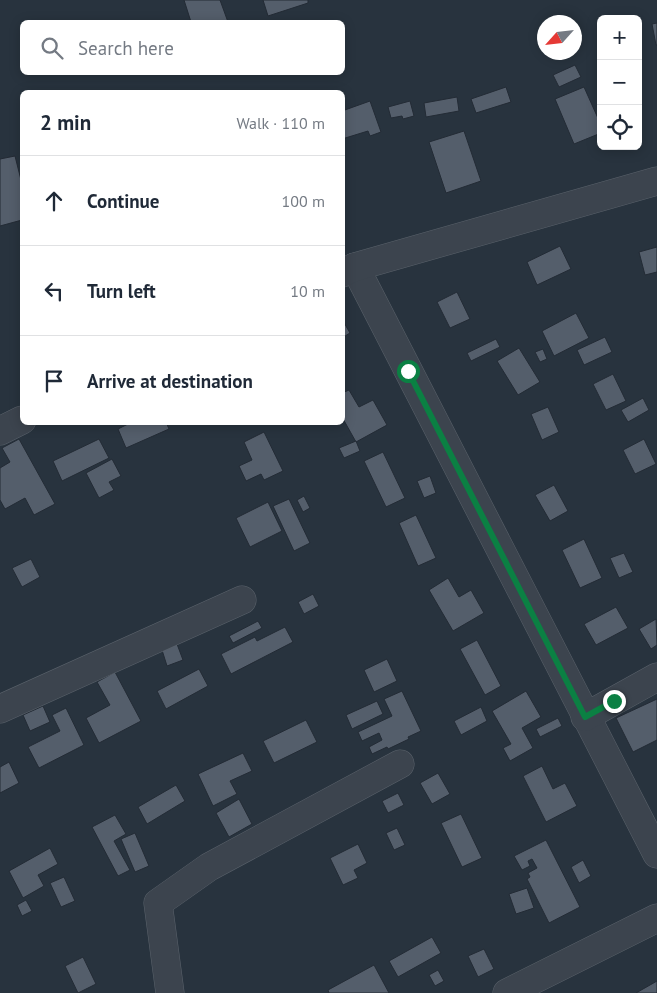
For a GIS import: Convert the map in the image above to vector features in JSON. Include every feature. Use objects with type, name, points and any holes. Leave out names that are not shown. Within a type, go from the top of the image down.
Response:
[{"type":"street","points":[[657,181],[349,270],[657,854]]},
{"type":"street","points":[[0,430],[20,421]]},
{"type":"street","points":[[0,709],[242,600]]},
{"type":"street","points":[[585,717],[657,677]]},
{"type":"street","points":[[170,993],[158,903],[209,867],[400,764]]},
{"type":"street","points":[[507,993],[657,918]]},
{"type":"building","points":[[184,0],[220,0],[227,20],[190,20]]},
{"type":"building","points":[[263,0],[308,0],[308,3],[268,16]]},
{"type":"building","points":[[657,23],[657,45],[656,45],[652,24]]},
{"type":"building","points":[[575,65],[581,77],[559,87],[553,75]]},
{"type":"building","points":[[506,87],[511,102],[476,113],[471,99]]},
{"type":"building","points":[[584,87],[597,116],[597,135],[574,144],[555,99]]},
{"type":"building","points":[[457,97],[459,111],[426,117],[424,103]]},
{"type":"building","points":[[370,101],[381,132],[370,136],[368,131],[345,138],[345,110]]},
{"type":"building","points":[[410,101],[414,116],[403,119],[402,116],[391,118],[388,107]]},
{"type":"building","points":[[464,131],[481,181],[446,193],[429,142]]},
{"type":"building","points":[[15,156],[20,176],[20,221],[0,226],[0,159]]},
{"type":"building","points":[[560,246],[571,269],[537,285],[527,262]]},
{"type":"building","points":[[657,247],[657,272],[645,275],[639,252]]},
{"type":"building","points":[[457,292],[470,319],[450,328],[437,302]]},
{"type":"building","points":[[576,313],[589,338],[554,356],[542,331]]},
{"type":"building","points":[[345,324],[350,333],[345,336]]},
{"type":"building","points":[[605,337],[612,352],[584,365],[577,350]]},
{"type":"building","points":[[496,339],[500,347],[471,361],[467,353]]},
{"type":"building","points":[[519,348],[540,382],[518,395],[497,361]]},
{"type":"building","points":[[543,349],[547,359],[540,362],[535,352]]},
{"type":"building","points":[[613,374],[626,401],[606,410],[593,384]]},
{"type":"building","points":[[349,390],[359,407],[373,400],[387,425],[356,442],[345,422],[345,392]]},
{"type":"building","points":[[643,398],[649,410],[628,422],[621,410]]},
{"type":"building","points":[[548,407],[559,432],[542,440],[531,414]]},
{"type":"building","points":[[126,425],[167,425],[169,429],[126,448],[118,429]]},
{"type":"building","points":[[264,432],[283,471],[264,480],[261,474],[246,481],[239,466],[252,460],[244,442]]},
{"type":"building","points":[[19,439],[55,504],[34,515],[25,498],[5,509],[0,500],[0,468],[10,462],[2,448]]},
{"type":"building","points":[[99,439],[109,458],[62,481],[53,461]]},
{"type":"building","points":[[644,439],[656,464],[635,474],[623,450]]},
{"type":"building","points":[[356,441],[360,451],[344,458],[339,448]]},
{"type":"building","points":[[383,452],[405,498],[386,507],[364,461]]},
{"type":"building","points":[[112,459],[121,476],[109,482],[114,490],[99,498],[86,473]]},
{"type":"building","points":[[430,476],[436,493],[424,498],[417,481]]},
{"type":"building","points":[[554,485],[568,511],[550,521],[535,495]]},
{"type":"building","points":[[304,496],[310,508],[303,512],[297,500]]},
{"type":"building","points":[[289,499],[310,543],[294,551],[273,506]]},
{"type":"building","points":[[268,502],[282,531],[250,547],[236,518]]},
{"type":"building","points":[[416,515],[436,558],[418,566],[399,523]]},
{"type":"building","points":[[584,539],[602,578],[580,588],[562,550]]},
{"type":"building","points":[[624,553],[633,572],[619,578],[610,558]]},
{"type":"building","points":[[31,559],[40,577],[22,587],[12,568]]},
{"type":"building","points":[[448,578],[459,597],[471,590],[484,613],[453,631],[429,590]]},
{"type":"building","points":[[313,594],[319,606],[304,614],[298,602]]},
{"type":"building","points":[[616,607],[628,628],[596,645],[584,624]]},
{"type":"building","points":[[656,619],[657,645],[651,649],[639,629]]},
{"type":"building","points":[[258,621],[262,628],[233,643],[229,636]]},
{"type":"building","points":[[285,627],[293,642],[231,674],[221,654],[255,637],[257,641]]},
{"type":"building","points":[[477,640],[501,686],[485,695],[460,649]]},
{"type":"building","points":[[177,644],[183,660],[167,666],[162,650]]},
{"type":"building","points":[[387,659],[397,681],[374,692],[364,670]]},
{"type":"building","points":[[199,669],[208,686],[166,709],[157,691]]},
{"type":"building","points":[[115,672],[141,721],[99,743],[86,718],[110,705],[97,682]]},
{"type":"building","points":[[402,691],[421,731],[388,749],[387,747],[372,754],[369,747],[382,740],[379,733],[362,741],[358,732],[392,716],[384,699]]},
{"type":"building","points":[[526,691],[541,717],[522,728],[533,748],[510,761],[503,748],[511,744],[492,711]]},
{"type":"building","points":[[657,699],[657,740],[633,752],[616,718]]},
{"type":"building","points":[[377,701],[383,714],[352,729],[346,715]]},
{"type":"building","points":[[43,706],[50,722],[30,731],[23,715]]},
{"type":"building","points":[[481,707],[487,721],[461,735],[454,721]]},
{"type":"building","points":[[66,708],[84,745],[39,768],[28,747],[60,731],[52,715]]},
{"type":"building","points":[[558,718],[562,726],[540,737],[536,729]]},
{"type":"building","points":[[306,720],[317,742],[274,763],[263,741]]},
{"type":"building","points":[[243,753],[252,771],[230,781],[237,794],[213,806],[198,774]]},
{"type":"building","points":[[9,762],[19,783],[0,793],[0,767]]},
{"type":"building","points":[[542,766],[553,789],[565,783],[577,806],[546,822],[523,776]]},
{"type":"building","points":[[438,773],[450,794],[432,804],[420,783]]},
{"type":"building","points":[[176,785],[185,801],[147,824],[138,807]]},
{"type":"building","points":[[398,793],[404,805],[388,813],[382,801]]},
{"type":"building","points":[[239,799],[252,824],[229,837],[216,813]]},
{"type":"building","points":[[461,814],[482,858],[462,867],[441,823]]},
{"type":"building","points":[[115,815],[126,834],[114,841],[130,870],[118,876],[92,827]]},
{"type":"building","points":[[397,828],[405,845],[394,850],[386,833]]},
{"type":"building","points":[[135,833],[149,866],[135,872],[121,839]]},
{"type":"building","points":[[546,840],[580,907],[549,923],[527,879],[530,877],[528,873],[537,868],[532,859],[528,861],[530,866],[522,870],[514,856]]},
{"type":"building","points":[[358,844],[367,863],[354,870],[358,878],[343,885],[330,858]]},
{"type":"building","points":[[50,848],[58,864],[38,875],[44,886],[23,898],[9,871]]},
{"type":"building","points":[[583,860],[591,876],[579,883],[571,867]]},
{"type":"building","points":[[64,877],[75,901],[61,907],[50,883]]},
{"type":"building","points":[[527,888],[534,908],[516,914],[509,894]]},
{"type":"building","points":[[26,900],[32,911],[22,916],[17,905]]},
{"type":"building","points":[[432,937],[441,953],[398,977],[389,961]]},
{"type":"building","points":[[484,949],[494,969],[478,977],[468,956]]},
{"type":"building","points":[[83,957],[96,984],[78,993],[65,966]]},
{"type":"building","points":[[374,965],[389,993],[329,993],[328,990]]},
{"type":"building","points":[[438,970],[444,981],[435,986],[429,975]]},
{"type":"building","points":[[657,981],[657,993],[636,993]]},
{"type":"route","points":[[408,371],[585,717],[614,701]]}]
